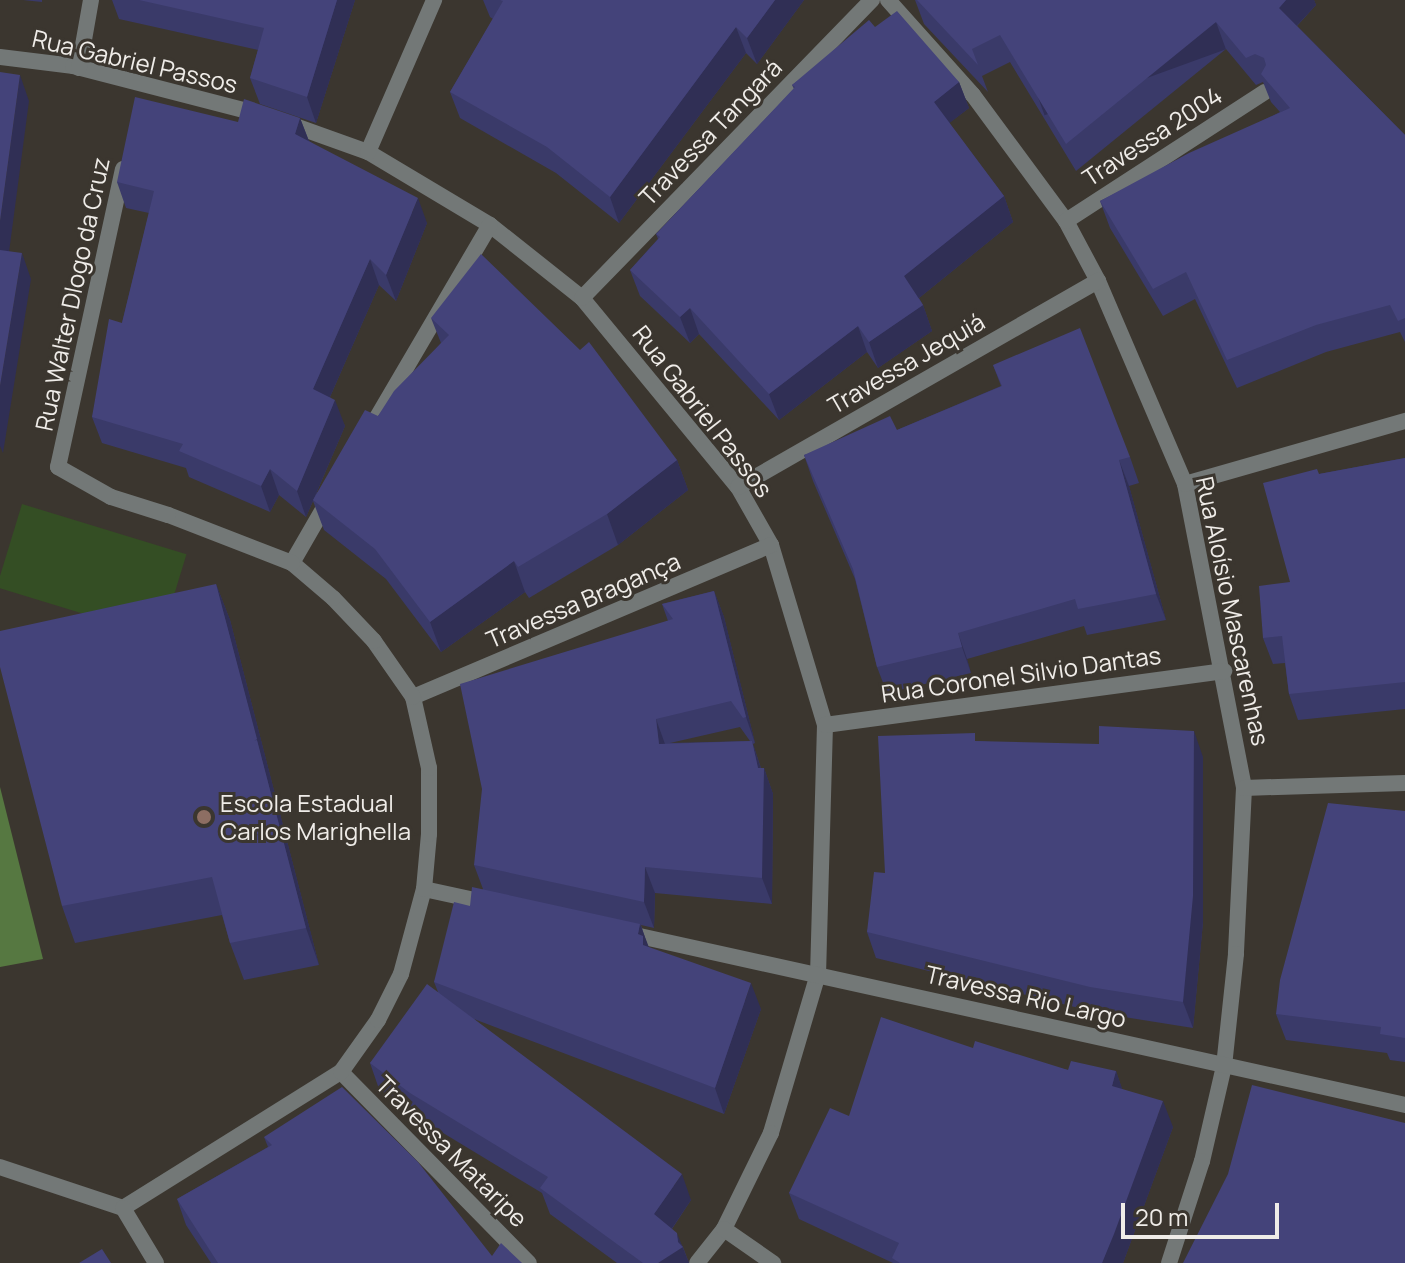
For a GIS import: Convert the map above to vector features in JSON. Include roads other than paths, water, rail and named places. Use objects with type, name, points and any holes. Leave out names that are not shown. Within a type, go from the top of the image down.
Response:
[{"type":"street","points":[[79,68],[91,0]]},
{"type":"street","points":[[368,152],[434,0]]},
{"type":"street","name":"Travessa Tangará","points":[[582,298],[872,0]]},
{"type":"street","name":"Rua Aloísio Mascarenhas","points":[[888,0],[973,95],[1066,221],[1098,281],[1185,484],[1224,671],[1244,788],[1236,954],[1224,1066],[1202,1161],[1169,1263]]},
{"type":"street","name":"Rua Gabriel Passos","points":[[0,57],[79,68],[140,91],[223,103],[368,152],[490,225],[582,298],[738,487],[771,545],[825,725],[818,974],[771,1133],[724,1229],[697,1263]]},
{"type":"street","name":"Travessa 2004","points":[[1066,221],[1265,92]]},
{"type":"street","name":"Rua Walter Dlogo da Cruz","points":[[128,145],[58,467],[111,497],[168,515],[292,563]]},
{"type":"street","points":[[363,441],[490,225]]},
{"type":"street","name":"Travessa Jequiá","points":[[738,487],[1098,281]]},
{"type":"street","points":[[1185,484],[1405,421]]},
{"type":"street","points":[[123,1208],[341,1072],[378,1020],[401,974],[424,889],[429,834],[429,768],[413,697],[374,641],[333,598],[292,563],[339,482]]},
{"type":"street","name":"Travessa Bragança","points":[[413,697],[771,545]]},
{"type":"street","name":"Rua Coronel Silvio Dantas","points":[[825,725],[1224,671]]},
{"type":"street","points":[[1244,788],[1405,783]]},
{"type":"street","points":[[424,889],[500,906]]},
{"type":"street","name":"Travessa Rio Largo","points":[[606,928],[1405,1105]]},
{"type":"street","name":"Travessa Mataripe","points":[[341,1072],[529,1263]]},
{"type":"street","points":[[0,1167],[123,1208],[156,1263]]},
{"type":"street","points":[[724,1229],[773,1263]]},
{"type":"place","name":"Escola Estadual Carlos Marighella","points":[[204,817]]}]
